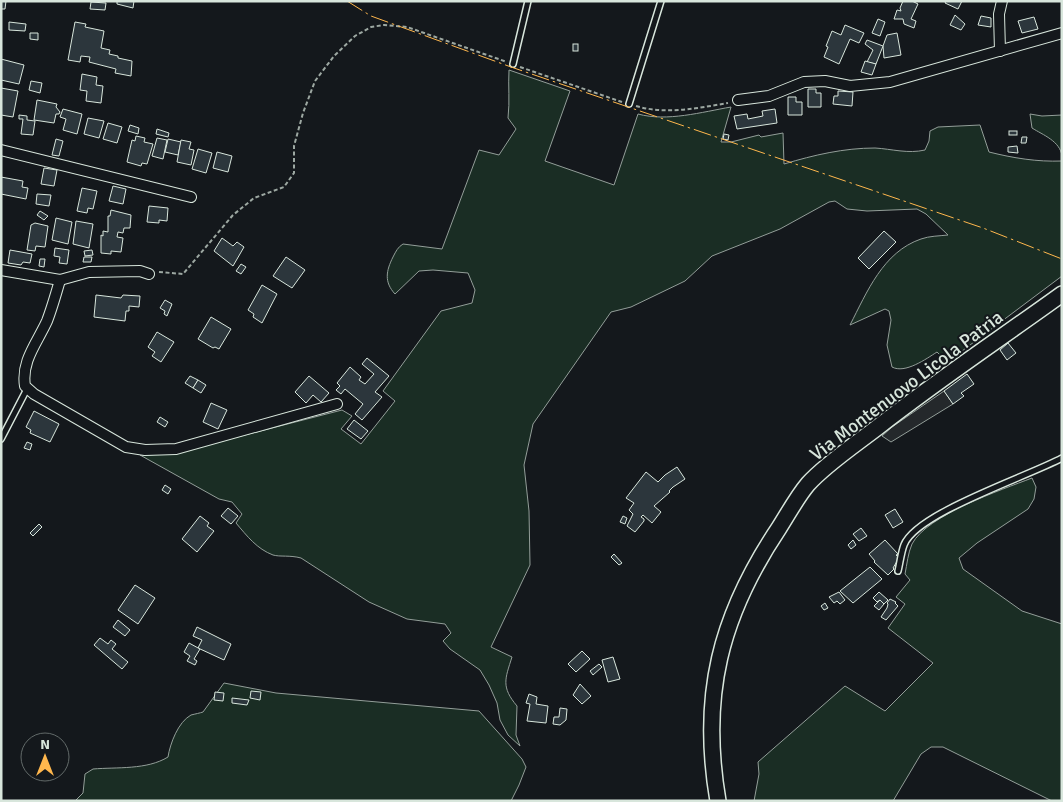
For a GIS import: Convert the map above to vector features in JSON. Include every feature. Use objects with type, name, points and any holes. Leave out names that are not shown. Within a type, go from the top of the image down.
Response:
[{"type":"main road","name":"Via Montenuovo Licola Patria","points":[[718,801],[710,741],[711,704],[719,656],[742,591],[769,543],[808,485],[845,452],[925,390],[1062,294]]},
{"type":"street","points":[[1000,51],[999,14],[1002,1]]},
{"type":"street","points":[[738,100],[769,96],[804,82],[825,81],[850,86],[890,82],[1062,33]]},
{"type":"street","points":[[1,150],[191,196]]},
{"type":"street","points":[[1,270],[60,280],[89,272],[133,270],[149,274]]},
{"type":"street","points":[[60,280],[46,321],[26,360],[23,376],[25,386],[34,394],[126,447],[145,450],[176,449],[337,404]]},
{"type":"lane","points":[[513,64],[528,1]]},
{"type":"lane","points":[[629,104],[660,1]]},
{"type":"lane","points":[[1,439],[28,388]]},
{"type":"lane","points":[[898,571],[904,544],[923,523],[972,498],[1044,468],[1062,458]]},
{"type":"path","points":[[149,274],[158,272],[183,274],[233,215],[254,198],[284,187],[294,173],[294,146],[303,113],[315,81],[334,56],[355,36],[371,27],[384,25],[406,27],[646,109],[670,111],[738,100]]},
{"type":"green space","points":[[509,70],[570,91],[545,161],[614,185],[638,114],[673,117],[731,107],[721,142],[783,133],[784,164],[852,149],[875,148],[912,152],[925,150],[929,141],[930,131],[938,127],[980,125],[989,152],[1025,159],[1062,161],[1062,276],[962,351],[958,349],[944,359],[937,352],[921,362],[903,369],[892,367],[887,345],[891,320],[889,311],[885,309],[850,325],[878,274],[896,253],[921,239],[948,235],[926,214],[917,209],[867,211],[847,209],[835,201],[829,202],[780,229],[712,256],[685,281],[631,307],[611,312],[533,424],[524,465],[529,511],[530,565],[491,647],[512,657],[506,683],[508,693],[517,706],[516,735],[520,746],[508,735],[500,720],[497,703],[480,670],[450,649],[443,641],[451,633],[445,624],[407,619],[369,602],[301,558],[276,556],[267,552],[253,542],[236,523],[242,514],[232,502],[219,499],[140,455],[171,454],[342,410],[352,416],[341,429],[361,444],[395,401],[383,391],[441,311],[472,303],[475,290],[468,273],[433,270],[419,271],[395,294],[391,290],[387,276],[395,253],[403,244],[442,249],[479,150],[499,155],[516,129],[508,118]]},
{"type":"green space","points":[[1030,114],[1042,116],[1062,115],[1062,156],[1055,142],[1032,128]]},
{"type":"green space","points":[[1032,478],[1036,487],[1034,499],[1028,509],[977,543],[959,558],[963,569],[1022,611],[1062,624],[1062,801],[1052,801],[943,747],[931,747],[921,754],[893,801],[754,801],[759,774],[758,762],[845,686],[885,711],[933,663],[888,628],[905,604],[896,597],[910,580],[905,574],[909,555],[912,544],[920,533],[933,523],[966,505]]},
{"type":"green space","points":[[224,683],[276,693],[479,711],[522,759],[526,767],[511,801],[75,801],[83,793],[85,774],[93,769],[141,766],[168,757],[173,740],[182,723],[191,715],[203,712]]},
{"type":"shaded area","points":[[944,391],[953,404],[891,442],[882,436],[892,427]]},
{"type":"building","points":[[1,1],[6,1],[5,9],[1,9]]},
{"type":"building","points":[[117,1],[134,1],[133,8],[117,4]]},
{"type":"building","points":[[903,1],[912,1],[918,4],[911,19],[916,21],[914,28],[904,24],[903,19],[894,19],[897,10],[901,11],[900,8]]},
{"type":"building","points":[[946,1],[962,1],[958,9],[945,3]]},
{"type":"building","points":[[91,2],[106,3],[105,10],[90,9]]},
{"type":"building","points":[[955,15],[965,24],[961,30],[950,25]]},
{"type":"building","points":[[981,16],[991,18],[991,27],[978,25]]},
{"type":"building","points":[[1034,17],[1038,29],[1022,33],[1018,21]]},
{"type":"building","points":[[878,19],[885,22],[880,36],[872,33]]},
{"type":"building","points":[[9,22],[26,24],[25,31],[9,30]]},
{"type":"building","points":[[75,22],[86,24],[85,27],[104,31],[101,48],[110,50],[109,54],[118,56],[118,58],[132,61],[131,76],[115,73],[116,69],[89,62],[90,57],[81,56],[80,62],[68,60]]},
{"type":"building","points":[[845,25],[864,33],[859,43],[850,39],[839,64],[824,57],[832,31],[841,35]]},
{"type":"building","points":[[30,33],[38,33],[38,40],[30,39]]},
{"type":"building","points":[[897,33],[901,55],[884,58],[883,46],[887,35]]},
{"type":"building","points":[[867,40],[883,46],[876,64],[867,62],[873,50],[865,44]]},
{"type":"building","points":[[573,44],[578,44],[578,51],[573,51]]},
{"type":"building","points":[[1,59],[24,65],[19,84],[1,80]]},
{"type":"building","points":[[865,61],[876,64],[872,75],[861,72]]},
{"type":"building","points":[[82,74],[97,77],[96,85],[103,86],[101,103],[86,101],[87,91],[80,90]]},
{"type":"building","points":[[31,81],[42,83],[40,93],[29,90]]},
{"type":"building","points":[[1,88],[18,91],[13,117],[1,115]]},
{"type":"building","points":[[808,89],[816,89],[816,93],[821,93],[821,107],[808,107]]},
{"type":"building","points":[[838,91],[853,92],[852,106],[833,104],[834,96],[838,96]]},
{"type":"building","points":[[788,97],[796,97],[796,102],[802,102],[802,115],[788,115]]},
{"type":"building","points":[[37,100],[57,104],[56,107],[60,112],[56,114],[54,123],[34,120]]},
{"type":"building","points":[[63,109],[82,114],[77,134],[63,130],[66,119],[60,117]]},
{"type":"building","points":[[775,109],[777,123],[737,129],[734,116],[747,114],[748,119],[763,116],[762,111]]},
{"type":"building","points":[[19,115],[27,116],[27,120],[35,121],[33,135],[21,134],[23,119],[19,119]]},
{"type":"building","points":[[88,118],[104,121],[99,138],[84,134]]},
{"type":"building","points":[[108,123],[122,127],[117,143],[103,139]]},
{"type":"building","points":[[130,125],[139,128],[138,134],[128,131]]},
{"type":"building","points":[[157,129],[169,133],[168,137],[156,134]]},
{"type":"building","points":[[1009,131],[1017,131],[1017,135],[1009,135]]},
{"type":"building","points":[[724,134],[729,135],[728,140],[723,139]]},
{"type":"building","points":[[136,136],[145,138],[144,142],[153,144],[147,164],[142,163],[141,166],[127,162],[132,140],[135,141]]},
{"type":"building","points":[[1022,137],[1027,137],[1026,143],[1021,143]]},
{"type":"building","points":[[157,138],[167,140],[163,159],[152,156]]},
{"type":"building","points":[[56,139],[63,141],[59,156],[52,155]]},
{"type":"building","points":[[168,139],[181,142],[178,155],[165,152]]},
{"type":"building","points":[[181,140],[191,142],[189,149],[194,150],[191,165],[177,162]]},
{"type":"building","points":[[1017,146],[1018,153],[1008,152],[1008,147]]},
{"type":"building","points":[[198,149],[212,153],[206,173],[192,169]]},
{"type":"building","points":[[217,152],[232,156],[228,172],[213,168]]},
{"type":"building","points":[[44,168],[57,170],[54,186],[41,184]]},
{"type":"building","points":[[1,177],[23,181],[22,187],[28,188],[26,199],[1,194]]},
{"type":"building","points":[[113,186],[126,189],[123,204],[109,201]]},
{"type":"building","points":[[82,188],[97,191],[93,209],[88,208],[87,213],[77,211]]},
{"type":"building","points":[[37,194],[51,195],[49,206],[36,204]]},
{"type":"building","points":[[149,206],[168,208],[167,221],[159,220],[159,223],[147,222]]},
{"type":"building","points":[[111,210],[131,215],[130,228],[124,228],[123,233],[118,232],[117,237],[123,238],[121,252],[101,253],[101,235],[103,236],[103,231],[108,232],[108,216],[110,216]]},
{"type":"building","points":[[40,211],[48,216],[44,220],[37,215]]},
{"type":"building","points":[[56,218],[72,222],[68,244],[52,240]]},
{"type":"building","points":[[76,221],[93,224],[89,248],[73,244]]},
{"type":"building","points":[[35,223],[48,226],[45,247],[36,246],[35,251],[27,250],[31,225]]},
{"type":"building","points":[[884,231],[896,242],[869,269],[858,258]]},
{"type":"building","points":[[222,238],[233,246],[237,242],[244,247],[233,266],[214,251]]},
{"type":"building","points":[[55,248],[69,250],[67,264],[59,263],[60,257],[54,256]]},
{"type":"building","points":[[10,250],[32,254],[30,263],[23,262],[21,265],[8,263]]},
{"type":"building","points":[[92,250],[93,255],[85,256],[84,251]]},
{"type":"building","points":[[84,257],[92,257],[91,262],[83,262]]},
{"type":"building","points":[[286,257],[305,270],[292,288],[273,276]]},
{"type":"building","points":[[40,259],[45,259],[44,267],[39,266]]},
{"type":"building","points":[[241,264],[246,267],[241,274],[236,271]]},
{"type":"building","points":[[262,285],[277,294],[262,323],[253,317],[254,314],[248,310]]},
{"type":"building","points":[[96,295],[121,298],[123,295],[140,296],[139,307],[129,306],[129,311],[126,311],[125,321],[94,317]]},
{"type":"building","points":[[165,300],[172,304],[167,316],[164,314],[165,311],[160,308]]},
{"type":"building","points":[[211,317],[231,329],[219,349],[213,348],[198,339]]},
{"type":"building","points":[[157,332],[174,342],[161,362],[152,356],[155,352],[148,347]]},
{"type":"building","points":[[1008,343],[1016,353],[1007,360],[1000,350]]},
{"type":"building","points":[[367,358],[389,376],[375,392],[382,397],[362,420],[355,414],[363,404],[345,389],[341,394],[336,390],[340,386],[337,383],[350,367],[361,377],[359,380],[365,384],[374,374],[362,364]]},
{"type":"building","points":[[967,374],[974,384],[961,393],[964,396],[953,404],[944,391]]},
{"type":"building","points":[[190,376],[198,380],[193,388],[185,383]]},
{"type":"building","points":[[309,376],[329,393],[321,402],[313,395],[306,403],[295,392]]},
{"type":"building","points":[[198,380],[206,385],[201,393],[193,388]]},
{"type":"building","points":[[211,403],[227,410],[218,429],[203,422]]},
{"type":"building","points":[[34,411],[59,424],[50,442],[30,433],[31,430],[26,427]]},
{"type":"building","points":[[160,417],[168,422],[165,427],[157,422]]},
{"type":"building","points":[[354,420],[368,431],[361,439],[347,429]]},
{"type":"building","points":[[27,442],[32,444],[30,450],[24,448]]},
{"type":"building","points":[[677,467],[685,479],[673,487],[654,506],[661,512],[652,523],[643,515],[641,517],[644,521],[635,532],[627,526],[633,514],[629,510],[634,503],[626,498],[646,472],[658,482]]},
{"type":"building","points":[[165,485],[171,489],[168,494],[162,490]]},
{"type":"building","points":[[228,508],[238,516],[231,524],[221,516]]},
{"type":"building","points":[[895,509],[903,522],[893,528],[885,515]]},
{"type":"building","points":[[200,516],[209,523],[207,526],[214,531],[197,552],[182,539]]},
{"type":"building","points":[[623,516],[627,518],[625,524],[620,522]]},
{"type":"building","points":[[39,524],[42,527],[33,536],[30,533]]},
{"type":"building","points":[[861,528],[867,536],[859,541],[853,534]]},
{"type":"building","points":[[853,540],[856,545],[851,549],[848,545]]},
{"type":"building","points":[[885,540],[898,554],[896,555],[899,558],[894,569],[888,575],[874,562],[869,554]]},
{"type":"building","points":[[614,554],[622,563],[619,565],[611,557]]},
{"type":"building","points":[[870,567],[882,579],[853,603],[840,591]]},
{"type":"building","points":[[135,585],[155,598],[138,624],[118,610]]},
{"type":"building","points":[[839,592],[845,600],[840,604],[837,601],[834,603],[829,597]]},
{"type":"building","points":[[879,592],[888,600],[884,604],[880,600],[877,602],[873,598]]},
{"type":"building","points":[[890,599],[896,602],[898,606],[886,620],[881,617]]},
{"type":"building","points":[[880,600],[884,604],[879,610],[874,606]]},
{"type":"building","points":[[825,603],[828,608],[824,610],[821,606]]},
{"type":"building","points":[[118,620],[130,630],[125,636],[113,627]]},
{"type":"building","points":[[197,627],[231,644],[224,660],[198,648],[202,640],[193,636]]},
{"type":"building","points":[[100,638],[108,644],[111,640],[116,644],[112,649],[128,662],[122,669],[94,645]]},
{"type":"building","points":[[189,643],[200,649],[194,659],[197,661],[195,665],[187,661],[190,656],[184,652]]},
{"type":"building","points":[[582,651],[590,659],[576,672],[568,664]]},
{"type":"building","points":[[613,657],[620,679],[608,682],[602,660]]},
{"type":"building","points":[[599,664],[602,667],[593,675],[590,671]]},
{"type":"building","points":[[580,684],[591,696],[582,704],[573,695]]},
{"type":"building","points":[[251,691],[261,692],[260,700],[250,698]]},
{"type":"building","points":[[215,692],[224,693],[223,701],[214,700]]},
{"type":"building","points":[[529,694],[537,697],[536,704],[548,706],[546,723],[527,721],[530,704],[526,703]]},
{"type":"building","points":[[232,698],[249,700],[247,705],[232,703]]},
{"type":"building","points":[[560,708],[567,709],[566,720],[560,725],[553,724],[554,717],[559,717]]},
{"type":"power","points":[[347,1],[371,16],[511,67],[983,228],[1062,259]]}]
